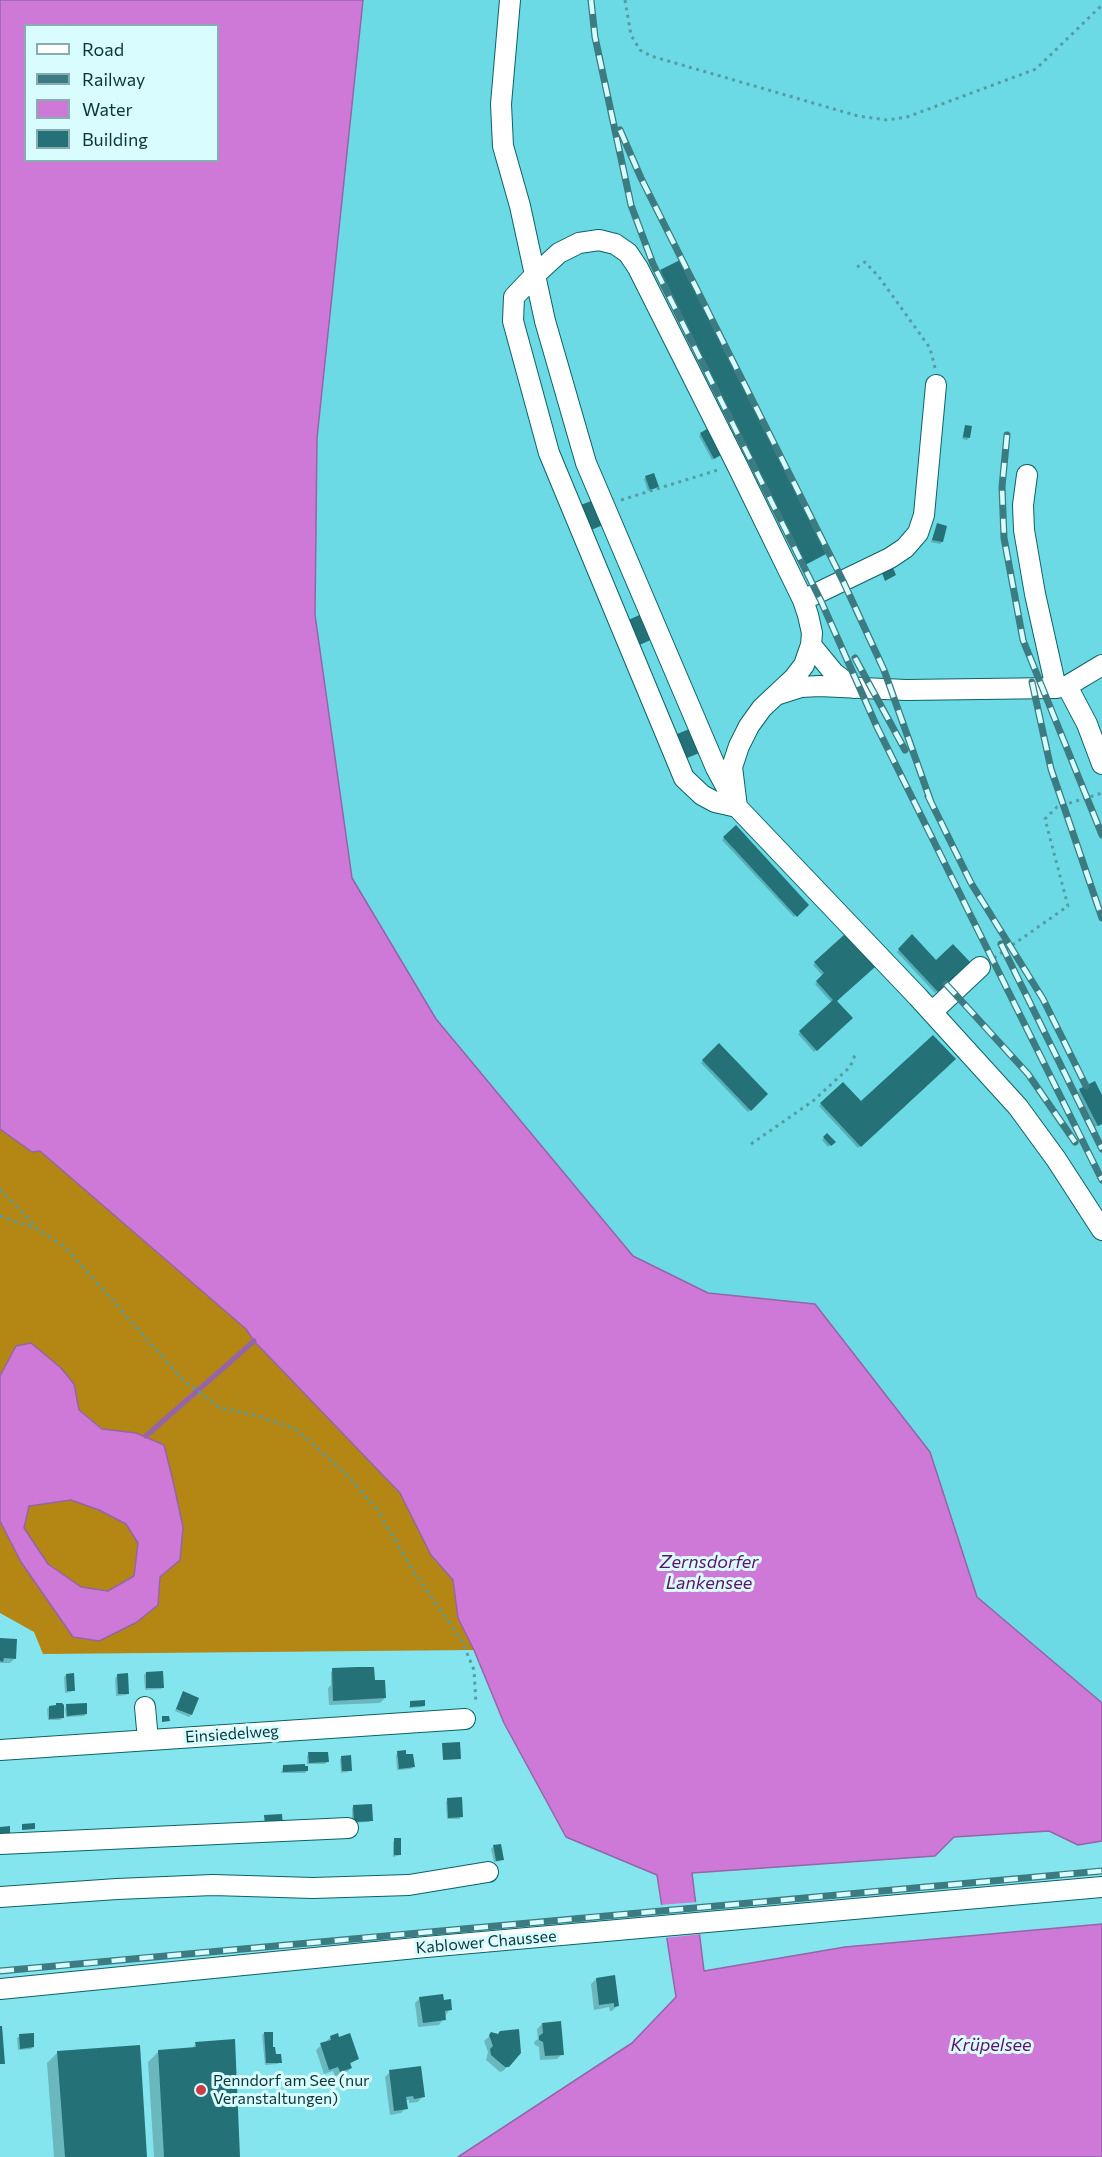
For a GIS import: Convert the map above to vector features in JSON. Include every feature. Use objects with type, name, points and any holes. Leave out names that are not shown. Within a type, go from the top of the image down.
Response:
[{"type":"street","points":[[510,0],[500,124],[503,146],[520,206],[545,321],[586,463],[716,768],[737,807],[932,1012],[1018,1107],[1056,1159],[1102,1230]]},
{"type":"street","points":[[599,240],[615,244],[628,253],[638,268],[803,600],[812,633],[811,645],[804,665],[762,708],[749,726],[739,746],[732,767],[737,807],[702,795],[684,778],[549,453],[513,321],[514,297],[560,253],[579,243],[599,240]]},
{"type":"street","points":[[803,600],[890,558],[912,541],[918,533],[924,515],[936,385]]},
{"type":"street","points":[[1027,475],[1023,505],[1024,530],[1035,594],[1062,687],[1087,724],[1102,764]]},
{"type":"street","points":[[811,645],[834,673],[854,688]]},
{"type":"street","points":[[777,695],[801,687],[906,690],[1062,687],[1102,665]]},
{"type":"street","points":[[932,1012],[980,967]]},
{"type":"street","points":[[146,1707],[148,1740]]},
{"type":"street","name":"Einsiedelweg","points":[[0,1750],[465,1719]]},
{"type":"street","points":[[0,1844],[348,1828]]},
{"type":"street","points":[[0,1897],[117,1889],[213,1886],[313,1888],[409,1885],[488,1872]]},
{"type":"street","name":"Kablower Chaussee","points":[[0,1989],[418,1948],[1102,1887]]},
{"type":"path","points":[[625,0],[631,35],[640,50],[651,56],[858,116],[887,120],[907,117],[1036,69],[1102,5]]},
{"type":"path","points":[[857,267],[865,261],[896,299],[930,348],[935,365],[936,385]]},
{"type":"path","points":[[604,505],[737,465]]},
{"type":"path","points":[[980,967],[1068,906],[1045,819],[1057,807],[1102,793]]},
{"type":"path","points":[[750,1144],[813,1101],[850,1068],[855,1055]]},
{"type":"path","points":[[0,1189],[39,1230],[65,1247],[183,1380],[220,1408],[255,1415],[296,1429],[348,1476],[378,1509],[412,1569],[462,1641],[474,1670],[476,1715],[465,1719]]},
{"type":"path","points":[[0,1216],[39,1230]]},
{"type":"shaded area","points":[[363,0],[1102,0],[1102,1703],[977,1597],[930,1452],[815,1304],[708,1293],[633,1256],[436,1019],[352,878],[315,615],[317,438]]},
{"type":"shaded area","points":[[0,1124],[40,1151],[247,1329],[400,1493],[431,1555],[453,1580],[458,1618],[474,1650],[43,1654],[34,1632],[0,1613],[0,1521],[21,1562],[73,1637],[158,1605],[160,1577],[180,1560],[183,1527],[164,1445],[136,1433],[103,1429],[79,1410],[74,1384],[0,1376]]},
{"type":"shaded area","points":[[71,1500],[99,1510],[126,1524],[138,1543],[134,1576],[108,1591],[81,1587],[48,1564],[24,1528],[29,1506]]},
{"type":"water","name":"Zernsdorfer Lankensee","points":[[0,0],[363,0],[317,438],[315,615],[352,878],[436,1019],[633,1256],[708,1293],[815,1304],[930,1452],[977,1597],[1102,1703],[1102,1841],[1078,1845],[1049,1831],[954,1837],[935,1856],[692,1873],[704,1971],[845,1947],[1102,1924],[1102,2157],[458,2157],[632,2043],[676,1997],[657,1875],[566,1837],[504,1723],[474,1650],[458,1618],[453,1580],[431,1555],[400,1493],[254,1341],[246,1329],[40,1151],[32,1152],[0,1129]]},
{"type":"water","points":[[31,1343],[61,1368],[74,1384],[79,1410],[102,1429],[136,1433],[164,1445],[183,1527],[180,1560],[160,1577],[158,1605],[137,1622],[99,1641],[73,1637],[21,1562],[0,1521],[0,1376],[16,1346]],"holes":[[[71,1500],[99,1510],[126,1524],[138,1543],[134,1576],[108,1591],[81,1587],[48,1564],[24,1528],[29,1506]]]},
{"type":"pier","points":[[698,1902],[702,1934],[664,1938],[659,1905]]},
{"type":"building","points":[[680,260],[826,554],[805,565],[660,270]]},
{"type":"building","points":[[965,425],[972,426],[970,438],[963,437]]},
{"type":"building","points":[[707,429],[721,455],[714,459],[700,433]]},
{"type":"building","points":[[654,473],[659,487],[650,490],[645,476]]},
{"type":"building","points":[[599,498],[610,522],[584,533],[573,508]]},
{"type":"building","points":[[937,523],[947,526],[943,542],[932,540]]},
{"type":"building","points":[[893,568],[896,575],[885,581],[882,573]]},
{"type":"building","points":[[646,612],[657,637],[633,648],[622,623]]},
{"type":"building","points":[[694,727],[704,751],[680,761],[670,737]]},
{"type":"building","points":[[736,825],[809,905],[797,917],[723,837]]},
{"type":"building","points":[[845,934],[875,967],[837,1001],[853,1018],[817,1051],[799,1031],[833,1000],[816,981],[824,973],[814,962]]},
{"type":"building","points":[[912,934],[936,960],[953,944],[970,962],[938,992],[898,949]]},
{"type":"building","points":[[933,1035],[956,1059],[861,1147],[820,1103],[843,1082],[861,1101]]},
{"type":"building","points":[[719,1043],[768,1094],[751,1111],[702,1060]]},
{"type":"building","points":[[1095,1081],[1102,1095],[1102,1124],[1098,1126],[1079,1089]]},
{"type":"building","points":[[827,1133],[836,1142],[831,1146],[823,1137]]},
{"type":"building","points":[[0,1638],[17,1639],[16,1659],[4,1658],[3,1662],[0,1661]]},
{"type":"building","points":[[374,1667],[375,1680],[385,1680],[386,1698],[333,1701],[332,1668]]},
{"type":"building","points":[[163,1671],[164,1688],[146,1688],[146,1672]]},
{"type":"building","points":[[74,1673],[75,1691],[67,1691],[66,1674]]},
{"type":"building","points":[[128,1673],[129,1694],[118,1694],[117,1674]]},
{"type":"building","points":[[183,1691],[199,1698],[192,1715],[176,1709]]},
{"type":"building","points":[[425,1700],[425,1706],[410,1707],[410,1701]]},
{"type":"building","points":[[56,1703],[64,1705],[64,1718],[49,1719],[49,1706],[56,1705]]},
{"type":"building","points":[[87,1703],[87,1714],[67,1716],[66,1704]]},
{"type":"building","points":[[162,1716],[169,1716],[170,1721],[162,1722]]},
{"type":"building","points":[[460,1742],[461,1759],[443,1760],[442,1743]]},
{"type":"building","points":[[406,1750],[406,1754],[413,1754],[415,1767],[399,1769],[397,1751]]},
{"type":"building","points":[[308,1752],[328,1752],[329,1762],[309,1763]]},
{"type":"building","points":[[351,1755],[352,1771],[342,1771],[341,1756]]},
{"type":"building","points":[[305,1764],[308,1766],[308,1771],[283,1772],[283,1765]]},
{"type":"building","points":[[462,1797],[463,1817],[448,1818],[447,1798]]},
{"type":"building","points":[[372,1804],[373,1821],[354,1822],[353,1805]]},
{"type":"building","points":[[282,1814],[283,1826],[265,1826],[264,1815]]},
{"type":"building","points":[[35,1823],[35,1829],[22,1830],[22,1824]]},
{"type":"building","points":[[10,1826],[10,1837],[0,1838],[0,1827]]},
{"type":"building","points":[[394,1838],[401,1838],[401,1855],[394,1855]]},
{"type":"building","points":[[501,1844],[504,1860],[496,1861],[493,1845]]},
{"type":"building","points":[[615,1975],[619,2006],[614,2007],[614,2003],[599,2005],[596,1978]]},
{"type":"building","points":[[443,1994],[444,2000],[451,1999],[452,2010],[445,2011],[446,2020],[423,2023],[419,1997]]},
{"type":"building","points":[[561,2021],[564,2055],[545,2056],[543,2042],[539,2040],[539,2036],[543,2033],[542,2023]]},
{"type":"building","points":[[0,2026],[2,2026],[5,2064],[0,2064]]},
{"type":"building","points":[[519,2029],[521,2053],[509,2067],[505,2067],[491,2055],[490,2049],[493,2046],[489,2035],[491,2032],[498,2034],[500,2031]]},
{"type":"building","points":[[264,2032],[273,2032],[273,2047],[275,2047],[276,2054],[281,2054],[282,2063],[266,2063]]},
{"type":"building","points":[[34,2033],[34,2047],[20,2049],[19,2034]]},
{"type":"building","points":[[338,2033],[339,2037],[350,2033],[359,2059],[350,2063],[352,2068],[340,2072],[338,2067],[329,2070],[320,2043],[331,2040],[330,2036]]},
{"type":"building","points":[[235,2039],[240,2157],[164,2157],[158,2050],[196,2047],[195,2042]]},
{"type":"building","points":[[140,2045],[147,2157],[65,2157],[57,2051]]},
{"type":"building","points":[[421,2066],[425,2097],[414,2099],[413,2096],[406,2097],[408,2109],[394,2111],[389,2070]]},
{"type":"waterway","points":[[146,1436],[254,1341]]},
{"type":"railway","points":[[591,0],[595,37],[631,205],[653,264],[821,601],[877,727],[1102,1180]]},
{"type":"railway","points":[[620,130],[641,178],[843,581],[884,670],[931,802]]},
{"type":"railway","points":[[1007,435],[1002,487],[1004,538],[1023,640],[1102,835]]},
{"type":"railway","points":[[855,658],[905,750]]},
{"type":"railway","points":[[1032,682],[1051,769],[1102,918]]},
{"type":"railway","points":[[928,796],[971,883],[1043,999],[1086,1086]]},
{"type":"railway","points":[[1001,944],[1102,1149]]},
{"type":"railway","points":[[946,984],[1028,1074],[1075,1142]]},
{"type":"railway","points":[[0,1971],[1102,1871]]},
{"type":"place","name":"Penndorf am See (nur Veranstaltungen)","points":[[201,2090]]},
{"type":"water label","name":"Krüpelsee","points":[[991,2045]]}]
